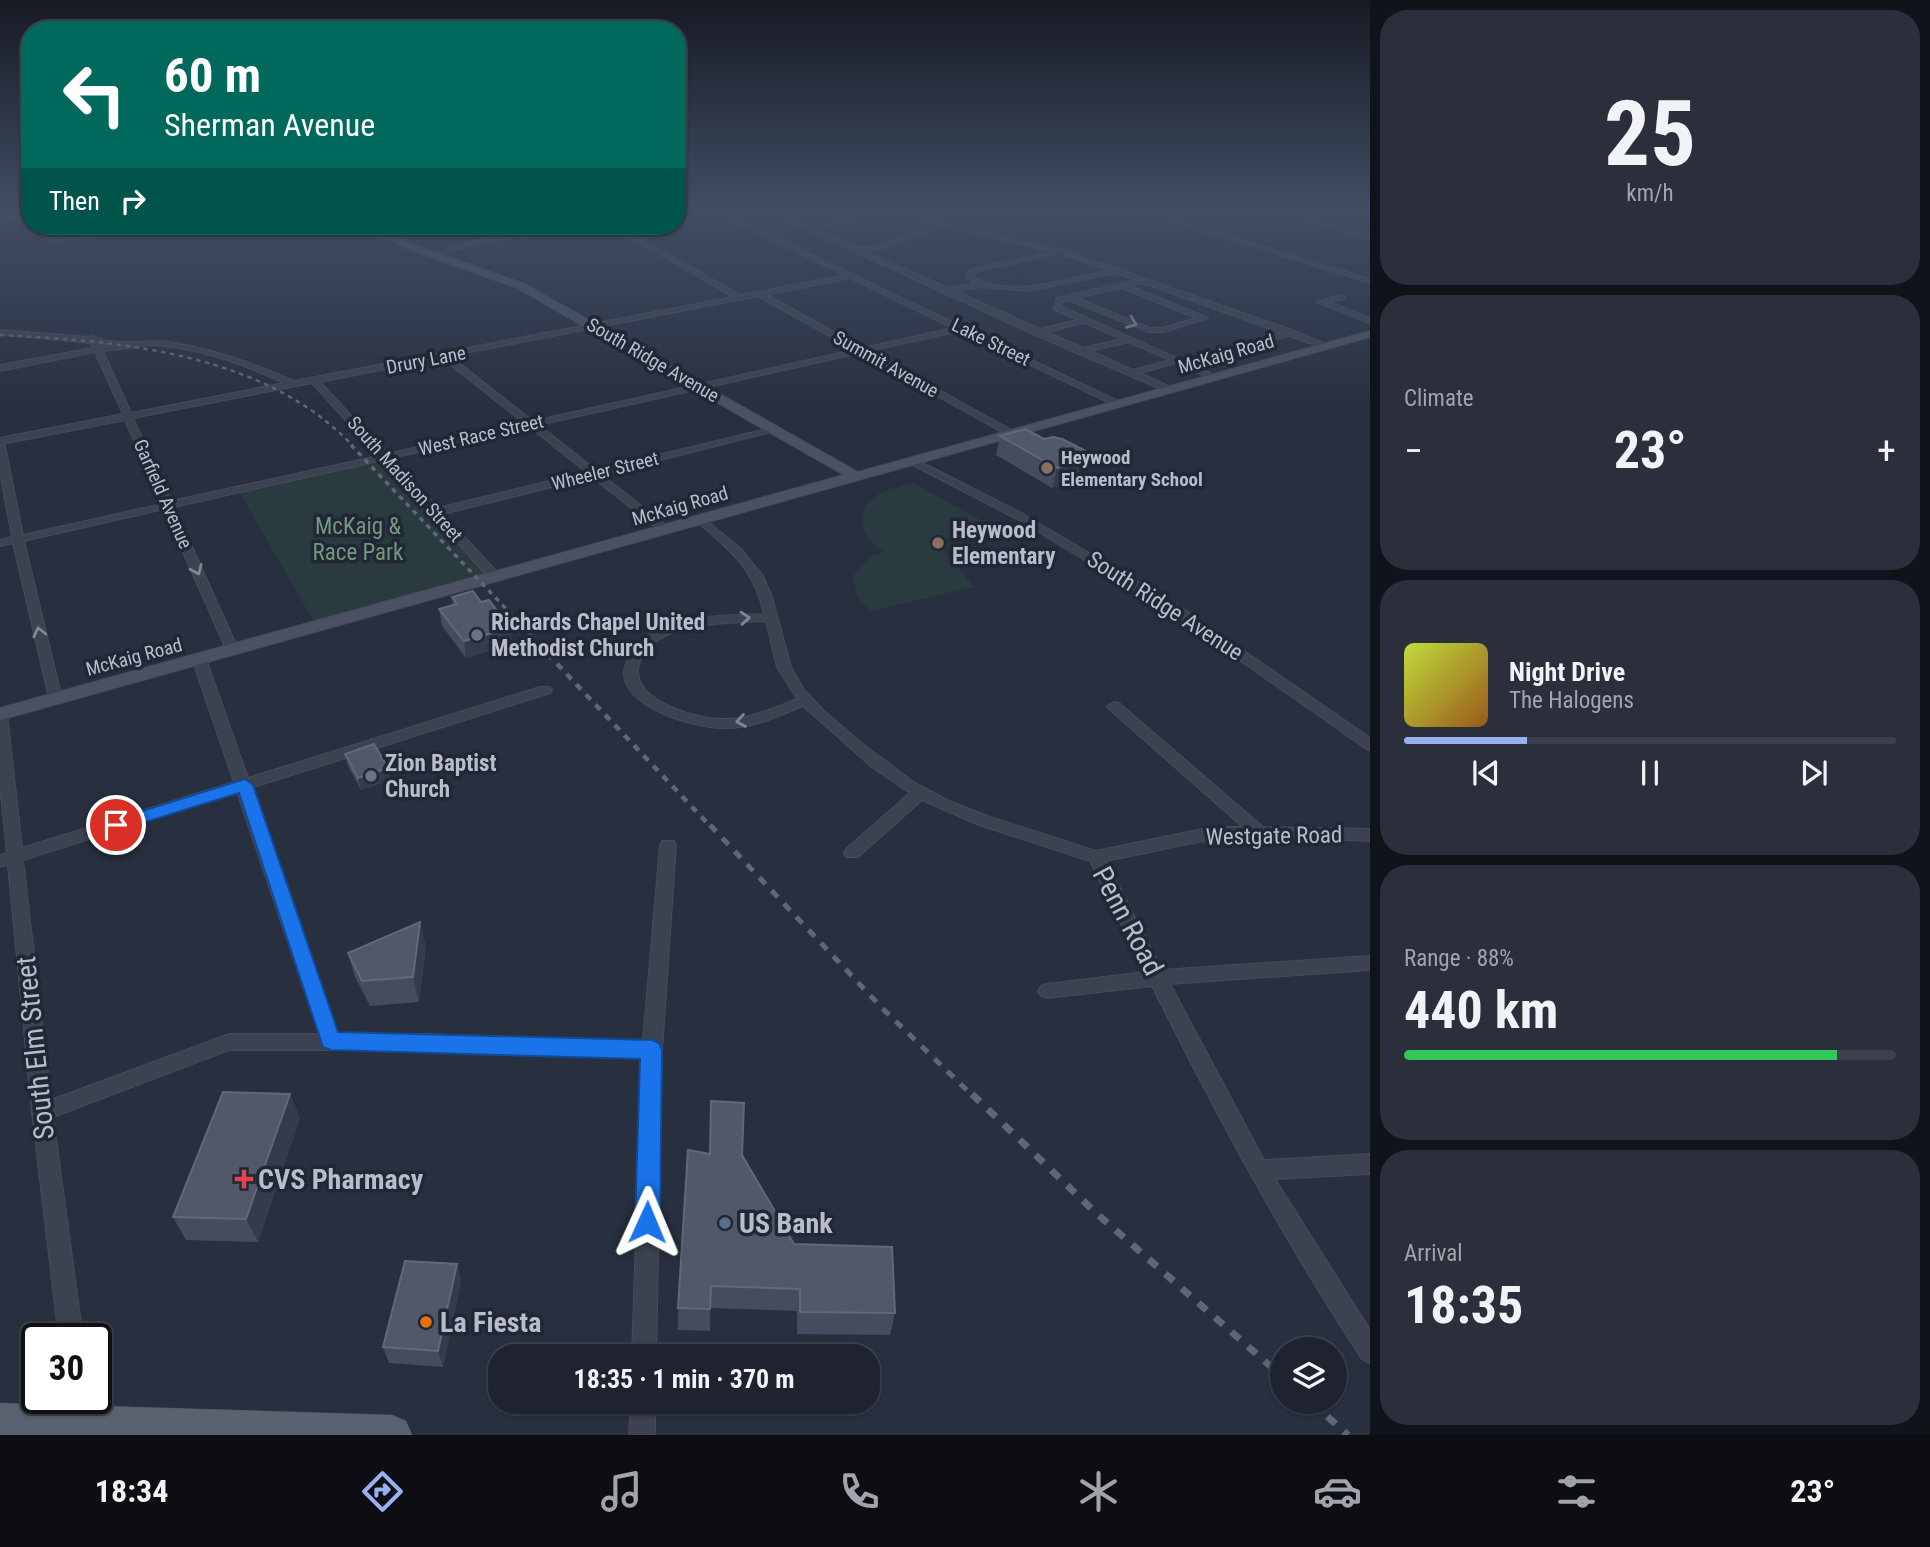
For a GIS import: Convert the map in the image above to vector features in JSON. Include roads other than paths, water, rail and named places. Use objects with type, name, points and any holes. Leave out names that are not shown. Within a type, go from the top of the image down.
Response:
[{"type":"main road","points":[[0,1423],[82,1420],[392,1435]]},
{"type":"street","name":"South Ridge Avenue","points":[[489,275],[521,286],[857,477]]},
{"type":"street","points":[[700,275],[741,298]]},
{"type":"street","name":"Summit Avenue","points":[[720,275],[1012,434]]},
{"type":"street","points":[[914,275],[1170,390]]},
{"type":"street","points":[[970,275],[981,285]]},
{"type":"street","points":[[947,290],[981,285],[1030,289],[1096,275]]},
{"type":"street","points":[[1133,275],[1326,346]]},
{"type":"street","points":[[1350,275],[1370,281]]},
{"type":"street","name":"Drury Lane","points":[[0,443],[851,276]]},
{"type":"street","name":"Lake Street","points":[[851,276],[1121,405]]},
{"type":"street","points":[[1147,280],[1060,300],[1056,307],[1215,377]]},
{"type":"street","points":[[1069,298],[1149,330],[1163,330],[1204,318],[1122,285]]},
{"type":"street","points":[[1342,296],[1321,302],[1370,321]]},
{"type":"street","points":[[1036,331],[1083,321]]},
{"type":"street","name":"West Race Street","points":[[0,543],[962,328]]},
{"type":"street","points":[[0,332],[93,338],[139,345]]},
{"type":"street","points":[[1258,342],[1292,333]]},
{"type":"street","name":"McKaig Road","points":[[0,714],[1370,334]]},
{"type":"street","name":"Garfield Avenue","points":[[93,338],[233,651]]},
{"type":"street","points":[[1082,351],[1129,340]]},
{"type":"street","points":[[0,368],[151,343],[224,358],[274,374],[294,385]]},
{"type":"street","points":[[444,356],[667,531]]},
{"type":"street","points":[[1132,373],[1176,361]]},
{"type":"street","name":"South Madison Street","points":[[315,381],[495,577]]},
{"type":"street","name":"Wheeler Street","points":[[436,512],[774,430]]},
{"type":"street","points":[[0,443],[18,539],[55,699]]},
{"type":"street","name":"South Ridge Avenue","points":[[913,461],[1021,517],[1181,613],[1370,745]]},
{"type":"street","name":"Penn Road","points":[[702,520],[748,561],[763,587],[769,617],[789,678],[806,700],[876,762],[920,793],[966,813],[1096,857],[1258,1170],[1329,1293],[1370,1351]]},
{"type":"street","points":[[769,617],[691,625],[661,632],[644,644],[631,659],[629,675],[638,690],[655,706],[684,718],[724,724],[761,718],[806,700]]},
{"type":"street","points":[[199,659],[245,785],[331,1041]]},
{"type":"street","points":[[8,859],[545,690]]},
{"type":"street","points":[[1114,706],[1259,832]]},
{"type":"street","name":"South Elm Street","points":[[0,714],[8,859],[69,1323]]},
{"type":"street","points":[[852,853],[920,793]]},
{"type":"street","name":"Westgate Road","points":[[1096,857],[1212,833],[1370,835]]},
{"type":"street","points":[[644,1344],[652,1050],[668,845]]},
{"type":"street","points":[[1047,991],[1158,978],[1370,963]]},
{"type":"street","points":[[42,1112],[229,1042],[331,1041],[652,1050]]},
{"type":"street","points":[[1258,1170],[1370,1164]]},
{"type":"street","points":[[642,1435],[643,1414]]},
{"type":"railway","points":[[0,335],[142,348],[235,372],[278,390],[318,415],[353,446]]},
{"type":"railway","points":[[351,445],[511,614]]},
{"type":"railway","points":[[509,613],[711,827]]},
{"type":"railway","points":[[710,825],[882,1008],[973,1096]]},
{"type":"railway","points":[[972,1094],[1096,1213],[1270,1366]]},
{"type":"railway","points":[[1324,1414],[1348,1435]]},
{"type":"place","name":"Heywood Elementary School","points":[[1047,468]]},
{"type":"place","name":"Heywood Elementary","points":[[938,543]]},
{"type":"place","name":"Richards Chapel United Methodist Church","points":[[477,635]]},
{"type":"place","name":"Zion Baptist Church","points":[[371,776]]},
{"type":"place","name":"CVS Pharmacy","points":[[244,1179]]},
{"type":"place","name":"US Bank","points":[[725,1223]]},
{"type":"place","name":"La Fiesta","points":[[426,1322]]},
{"type":"park label","name":"McKaig & Race Park","points":[[358,539]]}]
